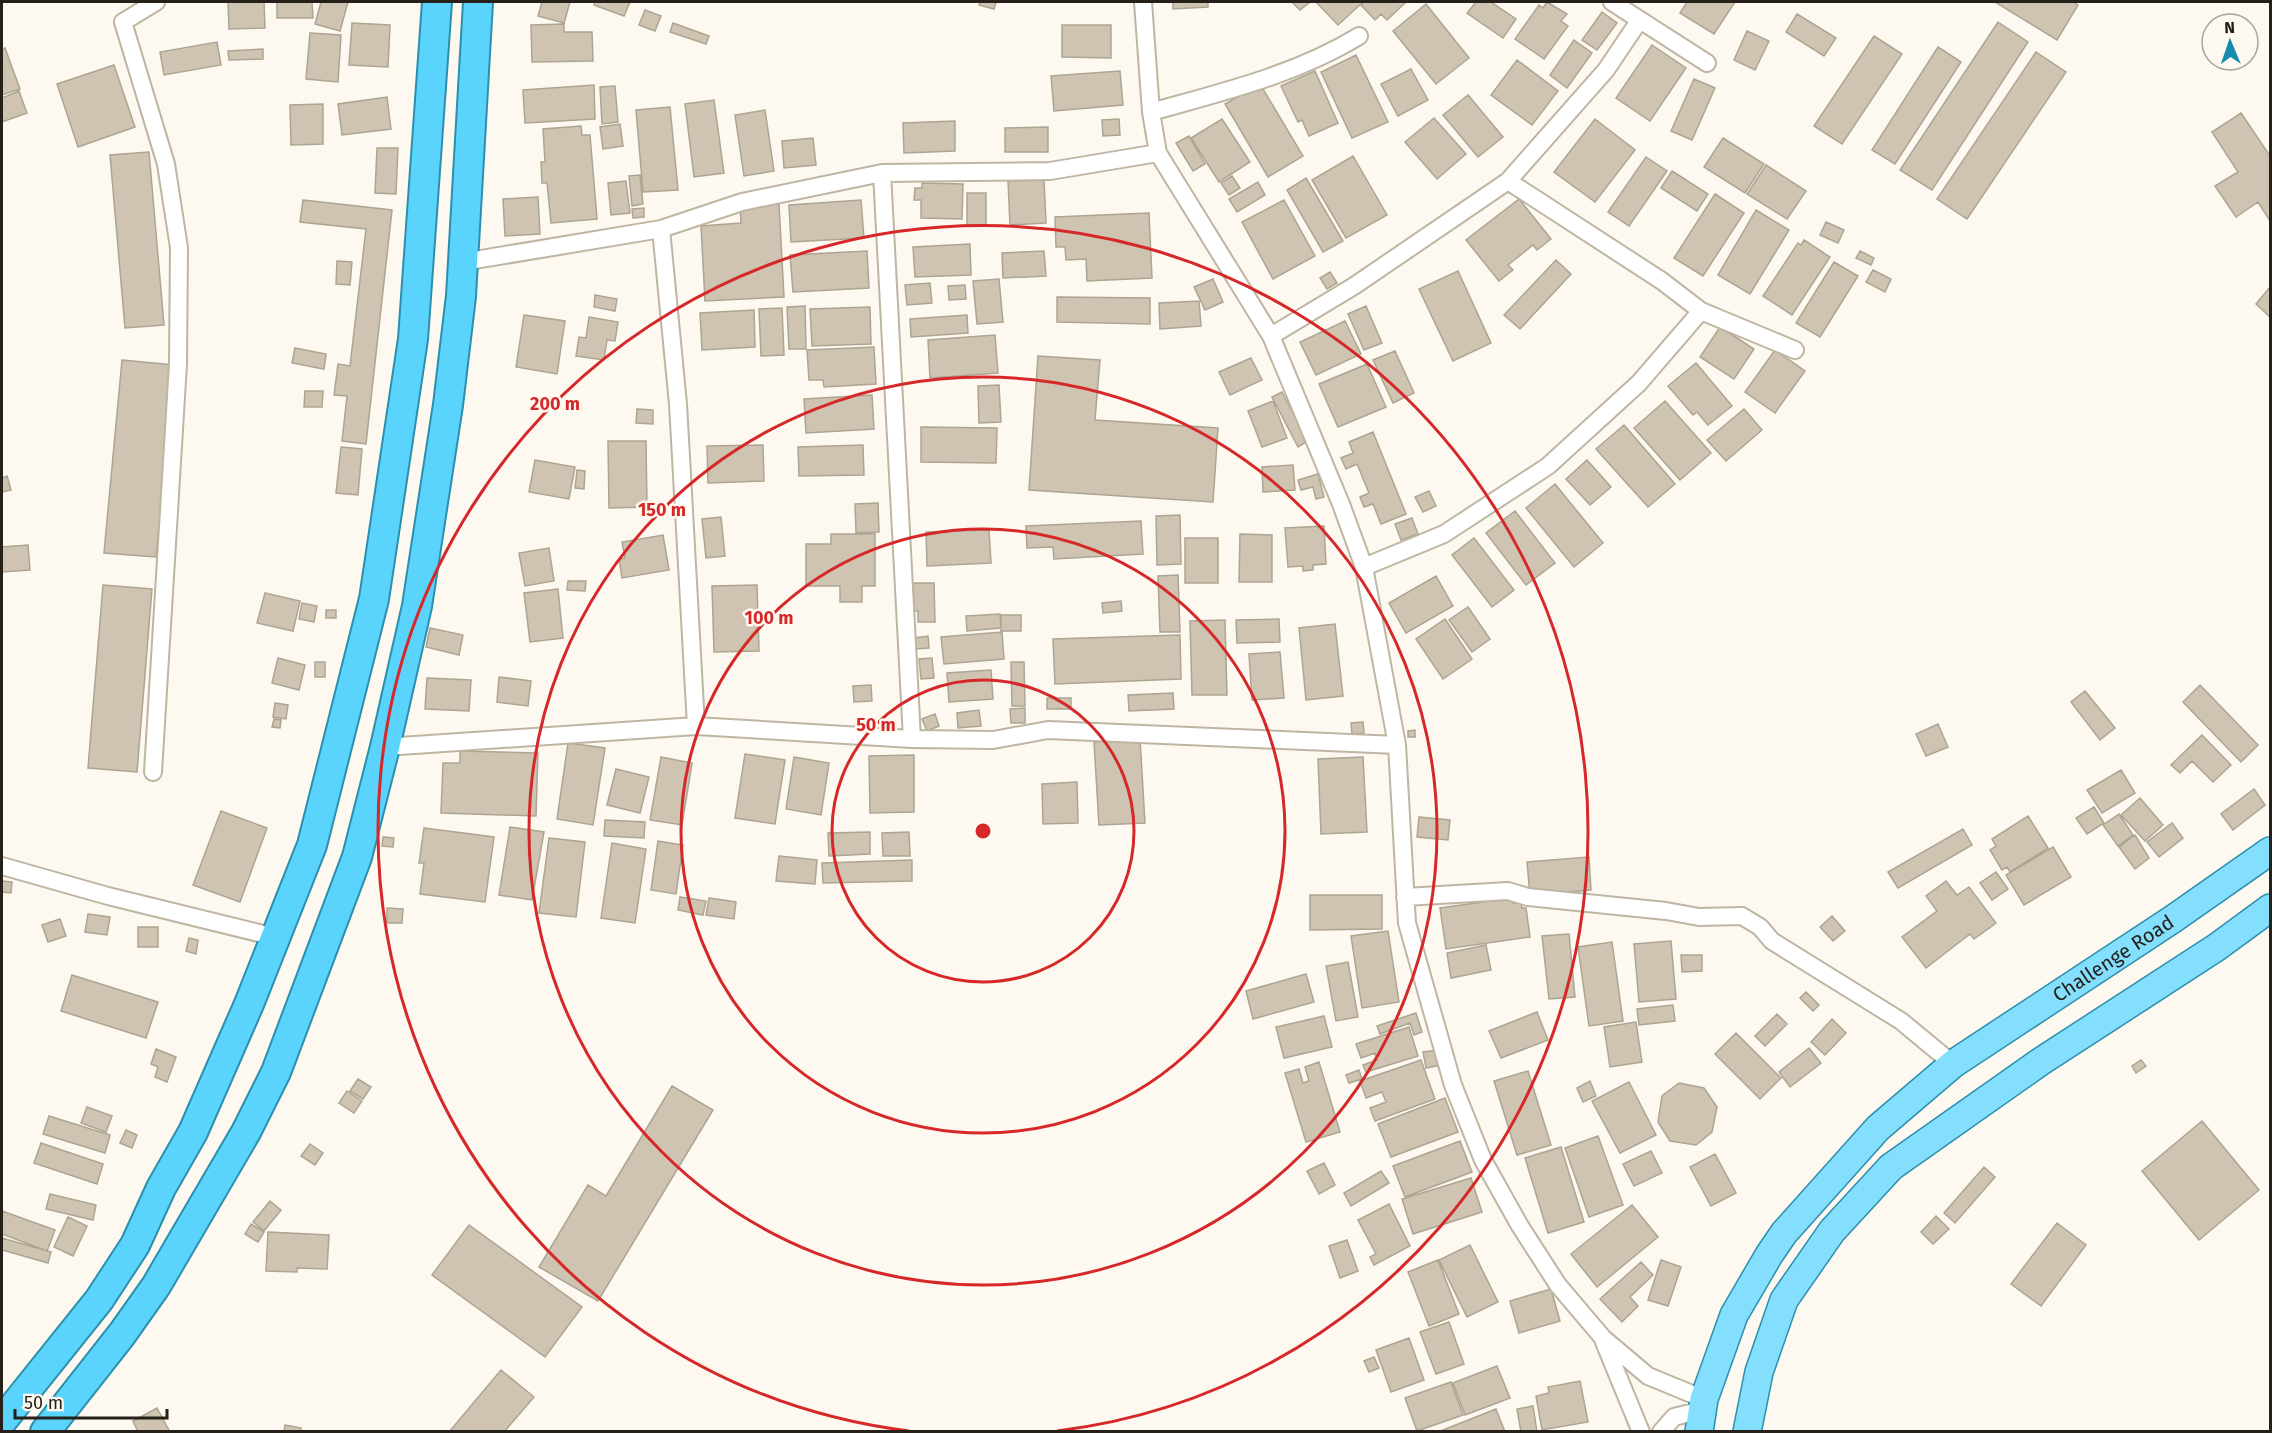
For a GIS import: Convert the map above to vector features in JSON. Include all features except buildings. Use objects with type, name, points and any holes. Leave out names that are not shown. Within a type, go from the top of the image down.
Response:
[{"type":"highway","points":[[2,1421],[99,1300],[135,1245],[161,1188],[193,1132],[249,1004],[312,845],[374,599],[413,339],[437,2]]},
{"type":"highway","points":[[45,1431],[116,1343],[156,1286],[246,1132],[276,1072],[357,857],[386,747],[417,606],[448,405],[463,262],[478,2]]},
{"type":"main road","name":"Challenge Road","points":[[1701,1413],[1734,1315],[1784,1233],[1878,1128],[1953,1064],[2271,851]]},
{"type":"main road","points":[[1747,1431],[1759,1372],[1784,1300],[1832,1231],[1891,1167],[2040,1062],[2217,947],[2271,908]]},
{"type":"street","points":[[153,772],[178,364],[179,248],[166,164],[123,22],[156,2]]},
{"type":"street","points":[[1143,2],[1151,112],[1158,153],[1271,336],[1341,504],[1364,567],[1397,746],[1407,923],[1453,1085],[1483,1160],[1520,1226],[1558,1285],[1603,1338],[1648,1376],[1701,1413]]},
{"type":"street","points":[[1612,2],[1707,63]]},
{"type":"street","points":[[1271,336],[1354,286],[1508,181],[1606,70],[1639,21]]},
{"type":"street","points":[[1151,112],[1262,80],[1331,53],[1359,36]]},
{"type":"street","points":[[463,262],[661,229],[742,202],[882,173],[1050,171],[1158,153]]},
{"type":"street","points":[[882,173],[912,739]]},
{"type":"street","points":[[1508,181],[1662,281],[1701,311],[1795,350]]},
{"type":"street","points":[[661,229],[678,404],[696,726]]},
{"type":"street","points":[[1364,567],[1444,534],[1548,466],[1639,383],[1701,311]]},
{"type":"street","points":[[386,747],[696,726],[912,739],[993,740],[1048,730],[1397,746]]},
{"type":"street","points":[[2,867],[275,937]]},
{"type":"street","points":[[1405,897],[1508,891],[1528,897],[1666,911],[1699,917],[1742,916],[1760,927],[1772,941],[1901,1021],[1953,1064]]},
{"type":"street","points":[[1603,1338],[1641,1431]]},
{"type":"street","points":[[1661,1431],[1674,1417],[1701,1413]]}]
